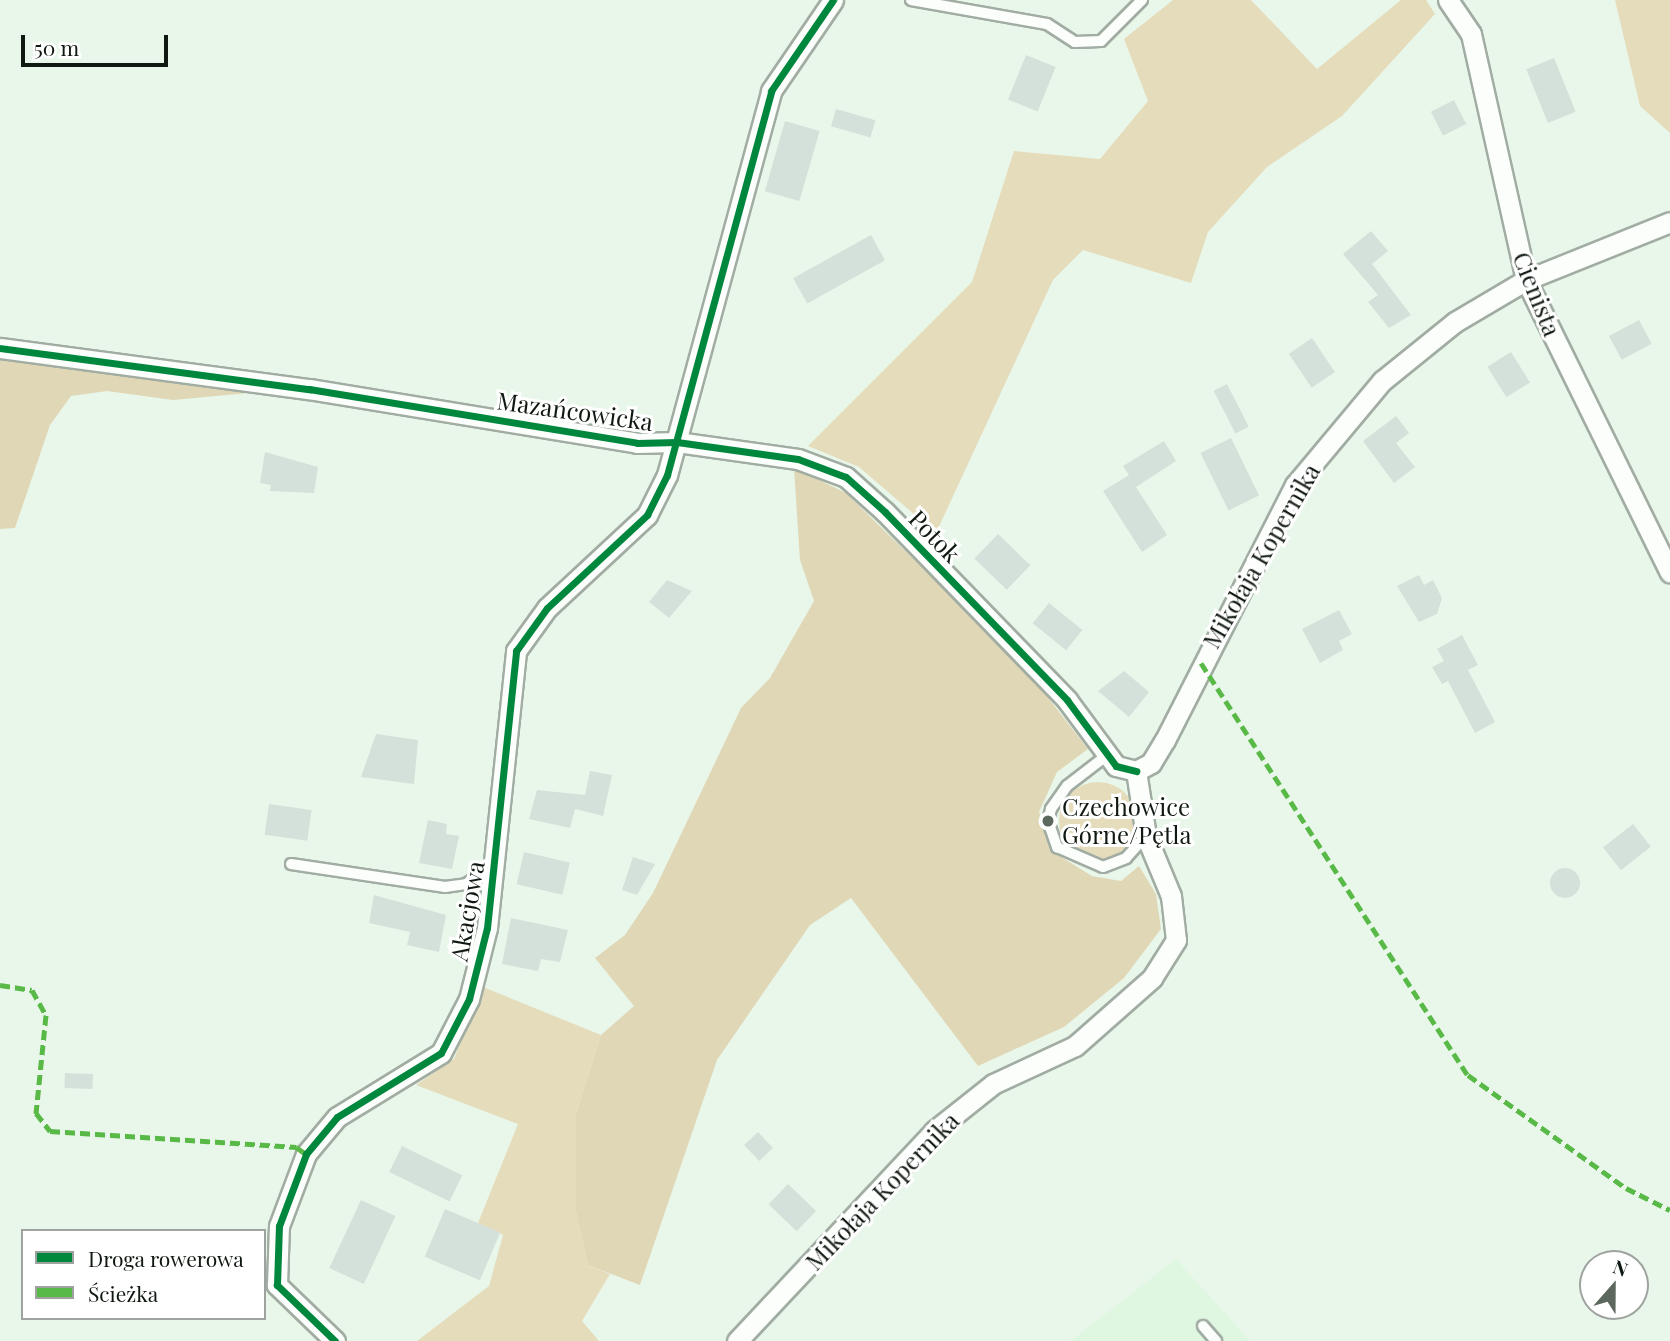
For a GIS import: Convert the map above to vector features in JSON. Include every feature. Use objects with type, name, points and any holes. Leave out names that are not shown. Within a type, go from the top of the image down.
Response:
[{"type":"street","name":"Mazańcowicka","points":[[0,348],[309,389],[636,443],[677,442],[771,91],[833,0]]},
{"type":"street","name":"Cienista","points":[[1448,0],[1471,34],[1526,280],[1670,573]]},
{"type":"street","name":"Mikołaja Kopernika","points":[[1136,771],[1151,763],[1276,519],[1336,430],[1382,381],[1455,321],[1526,280],[1670,222]]},
{"type":"street","name":"Potok","points":[[677,442],[798,459],[846,477],[1067,700],[1106,756]]},
{"type":"street","name":"Akacjowa","points":[[335,1341],[277,1285],[279,1226],[306,1154],[337,1117],[441,1053],[469,999],[495,864],[509,678],[516,651],[547,608],[647,514],[677,442]]},
{"type":"street","points":[[1106,756],[1136,771],[1146,836]]},
{"type":"street","name":"Mikołaja Kopernika","points":[[737,1341],[934,1131],[993,1084],[1075,1046],[1152,978],[1176,940],[1171,896],[1146,836]]},
{"type":"lane","points":[[911,0],[1047,24],[1075,42],[1101,41],[1142,0]]},
{"type":"lane","points":[[1106,756],[1067,786],[1051,809],[1048,821],[1057,847],[1103,867],[1126,858],[1146,836]]},
{"type":"lane","points":[[291,864],[445,887],[466,884],[495,864]]},
{"type":"lane","points":[[1203,1326],[1216,1341]]},
{"type":"shaded area","points":[[1173,0],[1251,0],[1317,69],[1401,0],[1426,0],[1435,14],[1342,116],[1267,167],[1208,232],[1191,283],[1083,250],[1053,280],[936,533],[859,467],[808,446],[972,282],[1014,151],[1100,159],[1148,101],[1124,39]]},
{"type":"shaded area","points":[[1615,0],[1670,0],[1670,133],[1640,106]]},
{"type":"shaded area","points":[[0,359],[248,393],[173,400],[107,391],[71,396],[50,425],[15,528],[0,529]]},
{"type":"shaded area","points":[[794,468],[846,493],[1025,668],[1088,749],[1057,772],[1039,812],[1053,852],[1092,876],[1121,881],[1139,866],[1156,894],[1161,929],[1124,978],[1064,1027],[978,1066],[851,898],[810,925],[717,1060],[640,1285],[588,1265],[576,1213],[576,1114],[601,1035],[634,1006],[595,958],[625,935],[653,893],[741,708],[770,678],[814,601],[800,560]]},
{"type":"shaded area","points":[[1098,782],[1113,785],[1130,799],[1137,821],[1134,836],[1120,853],[1098,860],[1083,857],[1066,843],[1059,821],[1062,806],[1076,789]]},
{"type":"shaded area","points":[[483,987],[601,1035],[576,1114],[576,1213],[588,1265],[610,1274],[582,1321],[599,1341],[417,1341],[489,1286],[503,1235],[478,1223],[518,1124],[416,1085],[454,1059]]},
{"type":"shaded area","points":[[1176,1259],[1250,1341],[1071,1341]]},
{"type":"building","points":[[1026,55],[1056,67],[1038,111],[1008,100]]},
{"type":"building","points":[[1554,58],[1576,112],[1548,123],[1526,69]]},
{"type":"building","points":[[1454,100],[1466,124],[1443,136],[1431,112]]},
{"type":"building","points":[[836,109],[875,120],[870,138],[831,126]]},
{"type":"building","points":[[785,121],[820,131],[799,201],[765,191]]},
{"type":"building","points":[[1371,231],[1388,251],[1372,264],[1411,315],[1389,328],[1368,302],[1378,295],[1343,254]]},
{"type":"building","points":[[871,235],[885,260],[807,304],[793,278]]},
{"type":"building","points":[[1639,320],[1652,344],[1622,360],[1609,336]]},
{"type":"building","points":[[1312,338],[1335,372],[1312,388],[1289,354]]},
{"type":"building","points":[[1511,352],[1530,383],[1506,397],[1487,367]]},
{"type":"building","points":[[1227,384],[1249,427],[1235,434],[1214,391]]},
{"type":"building","points":[[1396,416],[1409,433],[1396,443],[1415,467],[1394,483],[1363,441]]},
{"type":"building","points":[[1231,438],[1259,496],[1228,510],[1200,453]]},
{"type":"building","points":[[1164,441],[1176,461],[1136,487],[1167,535],[1142,552],[1103,491],[1129,475],[1123,466]]},
{"type":"building","points":[[265,452],[318,467],[314,493],[270,491],[271,485],[260,483]]},
{"type":"building","points":[[998,534],[1030,565],[1007,590],[974,558]]},
{"type":"building","points":[[1419,575],[1424,585],[1433,580],[1442,598],[1437,614],[1419,622],[1397,586]]},
{"type":"building","points":[[667,580],[692,591],[669,618],[649,602]]},
{"type":"building","points":[[1049,603],[1082,630],[1066,650],[1033,623]]},
{"type":"building","points":[[1339,610],[1352,634],[1339,641],[1343,650],[1320,663],[1302,629]]},
{"type":"building","points":[[1462,635],[1478,665],[1468,670],[1495,722],[1475,733],[1448,681],[1442,684],[1432,667],[1444,661],[1437,649]]},
{"type":"building","points":[[1124,671],[1149,692],[1129,717],[1098,691]]},
{"type":"building","points":[[376,734],[418,740],[414,784],[361,777]]},
{"type":"building","points":[[590,771],[612,775],[603,816],[575,809],[570,828],[529,819],[537,790],[585,795]]},
{"type":"building","points":[[269,804],[312,810],[307,841],[265,835]]},
{"type":"building","points":[[428,820],[447,824],[446,834],[459,836],[452,869],[419,863]]},
{"type":"building","points":[[1633,824],[1651,847],[1621,870],[1603,847]]},
{"type":"building","points":[[524,852],[570,863],[562,895],[517,884]]},
{"type":"building","points":[[633,857],[655,864],[637,895],[622,890]]},
{"type":"building","points":[[1565,868],[1576,872],[1580,883],[1576,894],[1565,898],[1554,894],[1550,883],[1554,872]]},
{"type":"building","points":[[374,895],[446,915],[439,952],[407,945],[410,932],[369,923]]},
{"type":"building","points":[[511,918],[568,930],[560,962],[541,959],[538,971],[502,964]]},
{"type":"building","points":[[65,1073],[93,1074],[92,1089],[64,1088]]},
{"type":"building","points":[[758,1132],[773,1148],[759,1161],[744,1145]]},
{"type":"building","points":[[402,1146],[462,1175],[450,1201],[389,1172]]},
{"type":"building","points":[[788,1184],[816,1211],[797,1231],[769,1204]]},
{"type":"building","points":[[361,1200],[395,1216],[364,1284],[329,1268]]},
{"type":"building","points":[[445,1209],[500,1232],[480,1280],[425,1257]]},
{"type":"marked path","points":[[1201,663],[1468,1075],[1626,1188],[1670,1210]]},
{"type":"marked path","points":[[0,985],[32,990],[46,1015],[36,1113],[50,1131],[296,1147],[306,1154]]},
{"type":"cycle path","points":[[335,1341],[277,1285],[279,1226],[306,1154],[337,1117],[441,1053],[469,999],[487,928],[516,651],[547,608],[647,515],[667,475],[771,91],[833,0]]},
{"type":"cycle path","points":[[0,348],[309,389],[637,443],[677,442],[798,459],[846,477],[885,512],[1067,700],[1116,766],[1136,771]]},
{"type":"place","name":"Czechowice Górne/Pętla","points":[[1048,821]]}]
